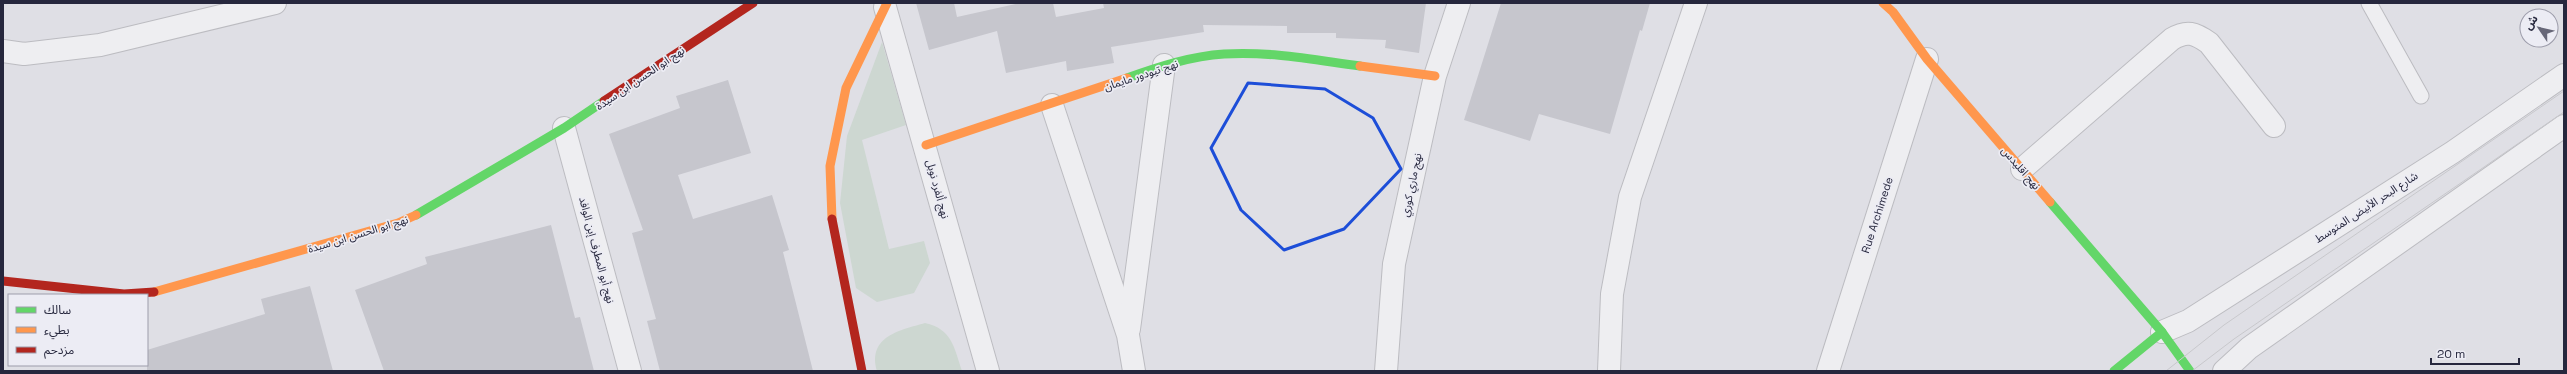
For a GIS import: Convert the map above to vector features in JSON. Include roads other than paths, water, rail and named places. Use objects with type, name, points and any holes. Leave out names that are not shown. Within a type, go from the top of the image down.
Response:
[{"type":"street","points":[[3,51],[24,54],[100,45],[275,3]]},
{"type":"street","name":"نهج ابو الحسن ابن سيدة","points":[[3,281],[124,294],[152,293],[398,223],[430,209],[564,128],[753,3]]},
{"type":"street","name":"نهج ماري كوري","points":[[1386,371],[1394,264],[1435,76],[1458,3]]},
{"type":"street","points":[[1609,371],[1612,294],[1630,197],[1696,3]]},
{"type":"street","name":"نهج اقليدس","points":[[1883,3],[1893,12],[1927,59],[2162,332],[2190,371]]},
{"type":"street","name":"نهج ألفرد نوبل","points":[[886,5],[988,371]]},
{"type":"street","name":"نهج ألفرد نوبل","points":[[862,371],[833,230],[830,166],[846,88],[886,5]]},
{"type":"street","points":[[2022,169],[2182,33],[2196,34],[2209,44],[2274,126]]},
{"type":"street","name":"نهج تيودور مايمان","points":[[926,145],[1052,105],[1164,65],[1223,54],[1271,54],[1435,76]]},
{"type":"street","name":"Rue Archimede","points":[[1828,371],[1927,59]]},
{"type":"street","points":[[1128,335],[1164,65]]},
{"type":"street","name":"شارع البحر الأبيض المتوسط","points":[[2162,332],[2188,321],[2452,152],[2564,75]]},
{"type":"street","points":[[1052,105],[1128,335],[1134,371]]},
{"type":"street","points":[[2224,371],[2249,348],[2564,126]]},
{"type":"street","name":"نهج أبو المطرف إبن الوافد","points":[[564,128],[630,371]]},
{"type":"street","points":[[2114,371],[2162,332]]},
{"type":"lane","points":[[2369,3],[2421,96]]},
{"type":"tram line","points":[[2166,371],[2224,325],[2564,91]]},
{"type":"tram line","points":[[2192,371],[2234,339],[2564,112]]}]
